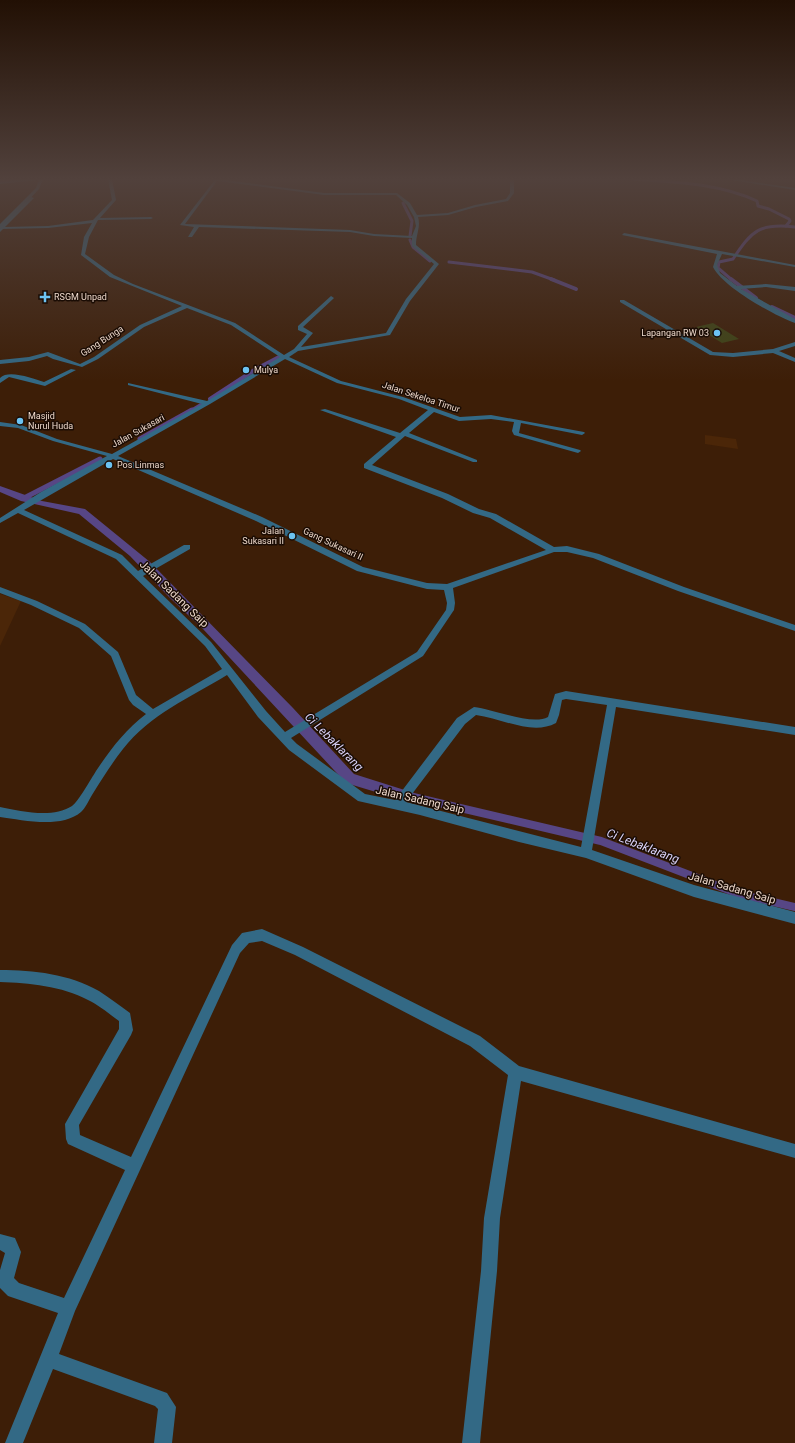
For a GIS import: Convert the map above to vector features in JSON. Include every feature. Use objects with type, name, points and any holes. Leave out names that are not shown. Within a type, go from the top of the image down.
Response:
[{"type":"street","name":"Jalan Sekeloa Timur","points":[[84,246],[83,254],[112,276],[232,324],[284,357],[339,382],[401,398],[459,419],[491,418],[518,420],[582,433]]},
{"type":"street","points":[[296,350],[388,334],[408,300],[436,264],[417,246]]},
{"type":"street","points":[[681,246],[795,266]]},
{"type":"street","points":[[720,253],[715,265],[715,270],[722,277],[768,307],[795,321]]},
{"type":"street","points":[[738,288],[745,286],[779,286],[795,289]]},
{"type":"street","points":[[296,350],[310,333],[300,329],[300,327],[331,298]]},
{"type":"street","points":[[622,301],[712,354],[733,355],[774,351],[795,344]]},
{"type":"street","name":"Gang Bunga","points":[[0,362],[29,359],[48,354],[55,358],[80,366],[96,358],[142,326],[187,306]]},
{"type":"street","name":"Jalan Sukasari","points":[[0,521],[44,494],[208,403],[296,350]]},
{"type":"street","points":[[774,351],[795,360]]},
{"type":"street","points":[[0,381],[5,376],[9,375],[45,384],[73,370]]},
{"type":"street","points":[[130,384],[208,403]]},
{"type":"street","points":[[323,410],[402,435],[475,461]]},
{"type":"street","points":[[432,410],[367,466],[445,496],[476,511],[493,516],[553,550],[567,549],[596,556],[681,589],[795,628]]},
{"type":"street","points":[[518,420],[515,431],[516,434],[578,451]]},
{"type":"street","points":[[0,424],[19,426],[55,440],[113,456]]},
{"type":"street","name":"Gang Sukasari Il","points":[[113,456],[259,520],[360,569],[427,586],[448,587],[553,550]]},
{"type":"street","name":"Jalan Sadang Saip","points":[[20,508],[119,557],[141,573],[208,644],[262,714],[293,748],[362,798],[399,804],[519,837],[586,849],[694,891],[795,918]]},
{"type":"street","points":[[141,573],[187,547]]},
{"type":"street","points":[[284,737],[420,654],[450,610],[451,603],[448,587]]},
{"type":"street","points":[[0,590],[34,603],[82,626],[115,654],[132,697],[136,702],[153,714]]},
{"type":"street","points":[[0,812],[37,818],[59,817],[77,810],[108,760],[140,724],[153,714],[228,670]]},
{"type":"street","points":[[399,804],[461,721],[474,711],[532,723],[546,724],[553,718],[557,699],[561,695],[795,731]]},
{"type":"street","points":[[586,849],[612,702]]},
{"type":"street","points":[[14,1443],[49,1359],[68,1308],[236,949],[246,937],[262,935],[299,951],[475,1041],[516,1072],[795,1151]]},
{"type":"street","points":[[0,976],[12,976],[64,983],[93,995],[125,1018],[126,1030],[72,1124],[73,1140],[134,1166]]},
{"type":"street","points":[[471,1443],[489,1271],[492,1218],[516,1072]]},
{"type":"street","points":[[0,1242],[9,1244],[13,1252],[5,1281],[14,1290],[68,1308]]},
{"type":"street","points":[[49,1359],[161,1399],[167,1407],[164,1443]]},
{"type":"shaded area","points":[[705,435],[736,439],[738,449],[705,444]]},
{"type":"shaded area","points":[[0,486],[42,501],[85,509],[150,562],[293,708],[354,774],[414,793],[409,802],[346,783],[203,629],[169,597],[130,556],[79,514],[21,501],[0,492]]},
{"type":"shaded area","points":[[0,594],[21,601],[0,646]]},
{"type":"green space","name":"Lapangan RW 03","points":[[713,323],[739,339],[722,343],[696,327]]},
{"type":"waterway","points":[[413,246],[430,261]]},
{"type":"waterway","points":[[732,280],[718,268],[719,262],[733,259],[742,246]]},
{"type":"waterway","points":[[449,262],[532,272],[554,280]]},
{"type":"waterway","points":[[551,279],[576,289]]},
{"type":"waterway","points":[[731,279],[756,298]]},
{"type":"waterway","points":[[772,307],[795,318]]},
{"type":"waterway","points":[[210,399],[256,369],[281,356]]},
{"type":"waterway","points":[[191,411],[201,405]]},
{"type":"waterway","points":[[140,439],[192,410]]},
{"type":"waterway","points":[[24,498],[100,459]]},
{"type":"waterway","name":"Ci Lebaklarang","points":[[403,795],[411,796]]},
{"type":"waterway","name":"Ci Lebaklarang","points":[[411,796],[601,841],[739,894],[795,907]]},
{"type":"place","name":"RSGM Unpad","points":[[45,297]]},
{"type":"place","name":"Lapangan RW 03","points":[[717,333]]},
{"type":"place","name":"Mulya","points":[[246,370]]},
{"type":"place","name":"Masjid Nurul Huda","points":[[20,421]]},
{"type":"place","name":"Pos Linmas","points":[[109,465]]},
{"type":"place","name":"Jalan Sukasari II","points":[[292,536]]}]
